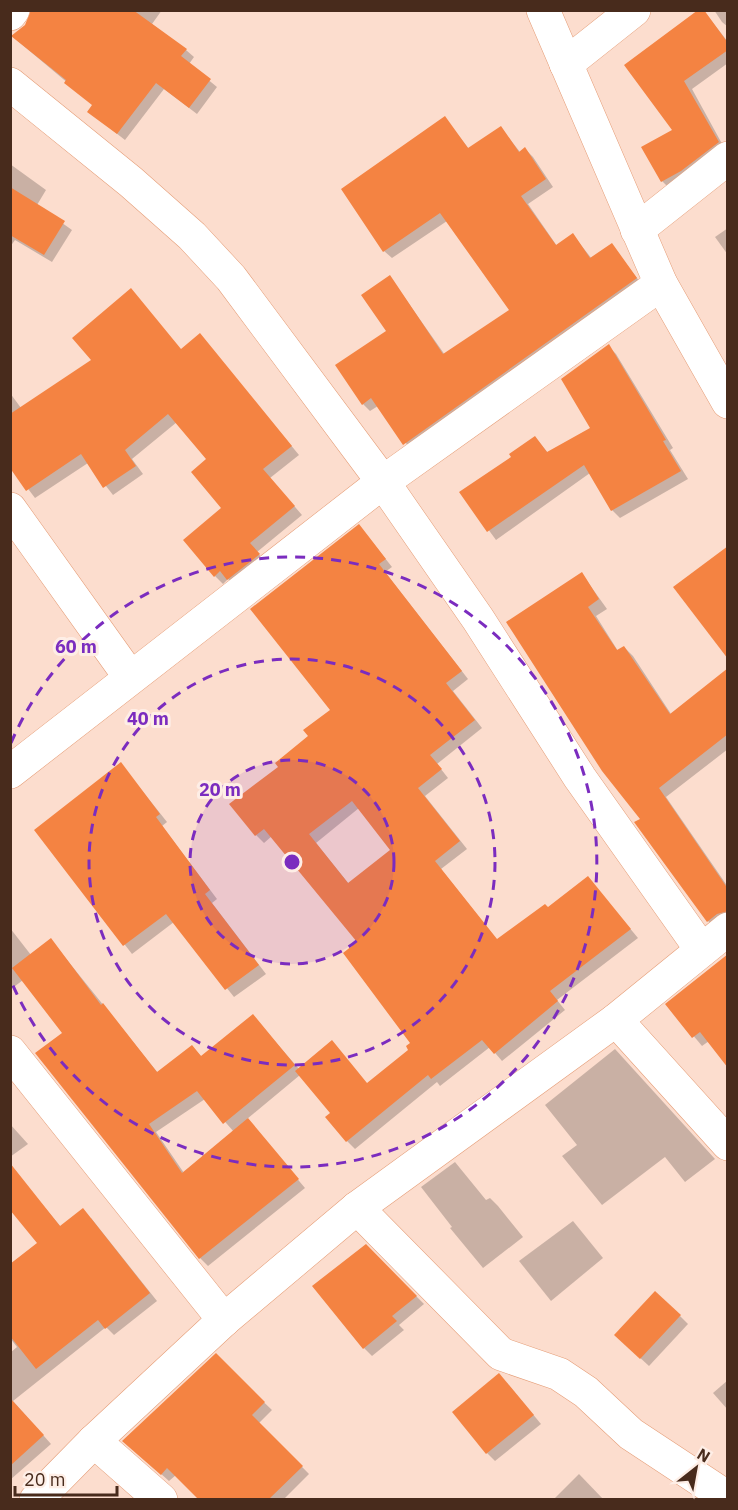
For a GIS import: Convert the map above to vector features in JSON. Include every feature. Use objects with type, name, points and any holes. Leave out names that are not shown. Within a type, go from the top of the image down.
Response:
[{"type":"street","points":[[543,10],[661,284],[728,402]]},
{"type":"street","points":[[566,64],[634,10]]},
{"type":"street","points":[[10,84],[140,190],[192,236],[231,278],[383,482],[478,619],[580,778],[701,949]]},
{"type":"street","points":[[637,230],[728,158]]},
{"type":"street","points":[[10,772],[383,482],[661,284]]},
{"type":"street","points":[[10,509],[130,677]]},
{"type":"street","points":[[36,1500],[94,1441],[224,1320],[357,1208],[616,1020],[728,929]]},
{"type":"street","points":[[616,1020],[728,1144]]},
{"type":"street","points":[[10,1052],[224,1320]]},
{"type":"street","points":[[357,1208],[501,1354],[559,1374],[586,1392],[631,1434],[728,1498]]},
{"type":"street","points":[[94,1441],[161,1500]]},
{"type":"building","points":[[31,10],[133,10],[187,49],[181,56],[211,79],[189,108],[156,83],[117,134],[87,112],[92,105],[64,83],[66,80],[11,36],[25,25]]},
{"type":"building","points":[[698,10],[704,10],[728,43],[728,50],[684,81],[719,142],[681,171],[661,182],[641,147],[672,130],[624,65]]},
{"type":"building","points":[[445,116],[468,148],[501,126],[519,152],[525,147],[546,179],[521,196],[556,245],[573,233],[590,258],[612,243],[637,278],[403,445],[371,398],[362,405],[335,365],[386,331],[361,295],[390,275],[443,354],[509,310],[440,213],[383,252],[341,189]]},
{"type":"building","points":[[10,187],[65,221],[44,255],[10,235]]},
{"type":"building","points":[[131,288],[181,349],[200,333],[292,446],[263,469],[295,506],[250,543],[260,554],[227,580],[220,571],[214,577],[183,540],[221,508],[191,472],[206,459],[168,414],[125,450],[136,466],[103,488],[81,454],[26,491],[10,468],[10,414],[91,360],[72,338]]},
{"type":"building","points":[[609,344],[666,440],[663,441],[681,471],[611,511],[584,465],[487,532],[459,492],[511,457],[509,454],[535,436],[547,452],[590,428],[561,379]]},
{"type":"building","points":[[359,524],[386,559],[379,564],[462,671],[446,683],[475,720],[430,755],[442,769],[418,788],[460,841],[435,861],[497,939],[545,904],[548,907],[588,876],[631,929],[550,991],[558,1001],[494,1054],[482,1040],[431,1079],[428,1075],[346,1142],[325,1117],[330,1113],[295,1071],[332,1040],[367,1083],[408,1050],[406,1046],[410,1043],[343,953],[357,942],[264,829],[255,836],[229,804],[278,767],[275,763],[308,736],[303,730],[330,710],[250,609]],"holes":[[[352,801],[390,850],[348,883],[309,834]]]},
{"type":"building","points":[[728,546],[728,659],[673,587]]},
{"type":"building","points":[[582,572],[599,599],[588,607],[617,650],[624,646],[670,714],[728,668],[728,734],[659,788],[728,889],[728,911],[717,914],[707,922],[634,822],[640,819],[602,771],[506,622]]},
{"type":"building","points":[[121,762],[160,814],[156,817],[210,890],[205,894],[259,965],[225,990],[166,914],[123,946],[34,830]]},
{"type":"building","points":[[51,938],[101,1005],[103,1003],[157,1072],[192,1045],[201,1056],[253,1014],[295,1065],[223,1124],[197,1091],[149,1124],[182,1173],[248,1118],[299,1179],[199,1259],[35,1053],[62,1033],[12,968]]},
{"type":"building","points":[[728,954],[728,1068],[700,1032],[692,1038],[665,1004]]},
{"type":"building","points":[[10,1163],[60,1226],[83,1208],[150,1293],[105,1329],[98,1320],[36,1369],[10,1336],[10,1264],[37,1243],[10,1210]]},
{"type":"building","points":[[366,1244],[417,1296],[392,1316],[397,1321],[363,1349],[312,1286]]},
{"type":"building","points":[[655,1291],[681,1315],[640,1359],[614,1335]]},
{"type":"building","points":[[216,1353],[265,1402],[252,1415],[303,1466],[268,1500],[199,1500],[167,1468],[161,1475],[122,1441]]},
{"type":"building","points":[[499,1373],[534,1415],[486,1454],[452,1412]]},
{"type":"building","points":[[10,1398],[44,1435],[10,1466]]}]
